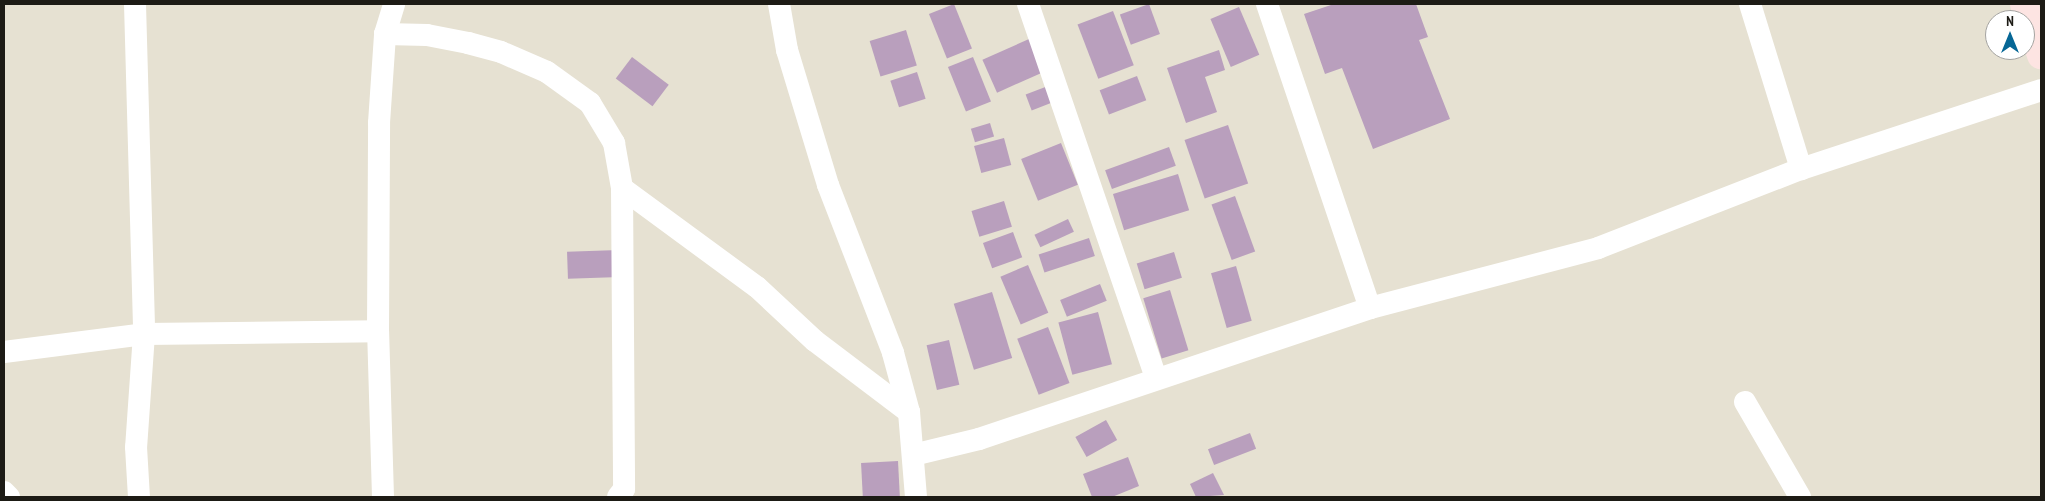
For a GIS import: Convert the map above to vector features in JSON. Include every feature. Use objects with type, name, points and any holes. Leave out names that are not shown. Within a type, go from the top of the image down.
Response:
[{"type":"street","points":[[135,4],[144,334],[136,447],[139,497]]},
{"type":"street","points":[[383,497],[378,331],[379,123],[385,34],[394,4]]},
{"type":"street","points":[[779,4],[800,98],[828,185],[893,353],[909,412],[916,497]]},
{"type":"street","points":[[1028,4],[1156,377]]},
{"type":"street","points":[[1267,4],[1370,308]]},
{"type":"street","points":[[1750,4],[1801,169]]},
{"type":"street","points":[[2024,4],[2041,55]]},
{"type":"street","points":[[385,34],[427,35],[468,43],[501,52],[547,72],[590,103],[614,143],[622,188],[624,489],[618,497]]},
{"type":"street","points":[[913,455],[979,439],[1156,377],[1370,308],[1598,248],[1801,169],[2041,90]]},
{"type":"street","points":[[622,188],[757,287],[814,341],[909,412]]},
{"type":"street","points":[[4,352],[144,334],[378,331]]},
{"type":"street","points":[[1745,402],[1800,497]]},
{"type":"street","points":[[4,492],[9,497]]},
{"type":"building","points":[[954,4],[972,49],[947,59],[929,14]]},
{"type":"building","points":[[1149,4],[1160,34],[1131,45],[1120,15]]},
{"type":"building","points":[[1334,4],[1416,4],[1428,37],[1419,40],[1450,119],[1373,149],[1342,68],[1325,74],[1304,14]]},
{"type":"building","points":[[1239,7],[1259,55],[1231,67],[1210,19]]},
{"type":"building","points":[[1113,11],[1134,65],[1098,79],[1078,25]]},
{"type":"building","points":[[906,30],[917,65],[880,76],[870,41]]},
{"type":"building","points":[[1029,39],[1044,72],[997,93],[982,60]]},
{"type":"building","points":[[1219,50],[1225,70],[1205,77],[1217,112],[1186,123],[1167,68]]},
{"type":"building","points":[[632,57],[669,85],[652,106],[616,79]]},
{"type":"building","points":[[973,57],[991,102],[966,112],[948,67]]},
{"type":"building","points":[[917,72],[926,99],[899,107],[890,81]]},
{"type":"building","points":[[1137,76],[1146,100],[1109,115],[1100,90]]},
{"type":"building","points":[[1048,86],[1054,102],[1032,110],[1026,95]]},
{"type":"building","points":[[990,123],[994,136],[975,142],[971,129]]},
{"type":"building","points":[[1228,125],[1248,184],[1205,199],[1185,140]]},
{"type":"building","points":[[1004,138],[1011,165],[981,173],[974,146]]},
{"type":"building","points":[[1061,143],[1078,185],[1038,201],[1021,159]]},
{"type":"building","points":[[1169,147],[1176,166],[1112,189],[1105,170]]},
{"type":"building","points":[[1178,174],[1189,210],[1124,230],[1113,194]]},
{"type":"building","points":[[1235,196],[1255,251],[1232,260],[1212,205]]},
{"type":"building","points":[[1004,201],[1012,227],[979,237],[971,211]]},
{"type":"building","points":[[1068,219],[1074,232],[1040,247],[1034,235]]},
{"type":"building","points":[[1013,232],[1022,257],[992,268],[983,243]]},
{"type":"building","points":[[1089,238],[1095,256],[1044,272],[1039,254]]},
{"type":"building","points":[[619,250],[620,277],[568,279],[567,252]]},
{"type":"building","points":[[1174,252],[1182,278],[1145,289],[1137,263]]},
{"type":"building","points":[[1028,265],[1048,313],[1021,325],[1000,277]]},
{"type":"building","points":[[1236,266],[1252,321],[1227,328],[1211,273]]},
{"type":"building","points":[[1100,284],[1107,301],[1067,317],[1060,300]]},
{"type":"building","points":[[1170,290],[1188,350],[1162,358],[1143,298]]},
{"type":"building","points":[[992,292],[1012,358],[974,370],[954,304]]},
{"type":"building","points":[[1098,312],[1112,364],[1072,375],[1058,323]]},
{"type":"building","points":[[1048,327],[1070,383],[1039,395],[1017,339]]},
{"type":"building","points":[[949,340],[959,385],[937,390],[927,345]]},
{"type":"building","points":[[1106,420],[1117,440],[1087,457],[1075,437]]},
{"type":"building","points":[[1250,433],[1256,449],[1214,465],[1208,449]]},
{"type":"building","points":[[1128,457],[1139,486],[1112,497],[1092,497],[1083,474]]},
{"type":"building","points":[[898,461],[900,497],[863,497],[861,463]]},
{"type":"building","points":[[1213,473],[1224,495],[1196,497],[1190,484]]}]
